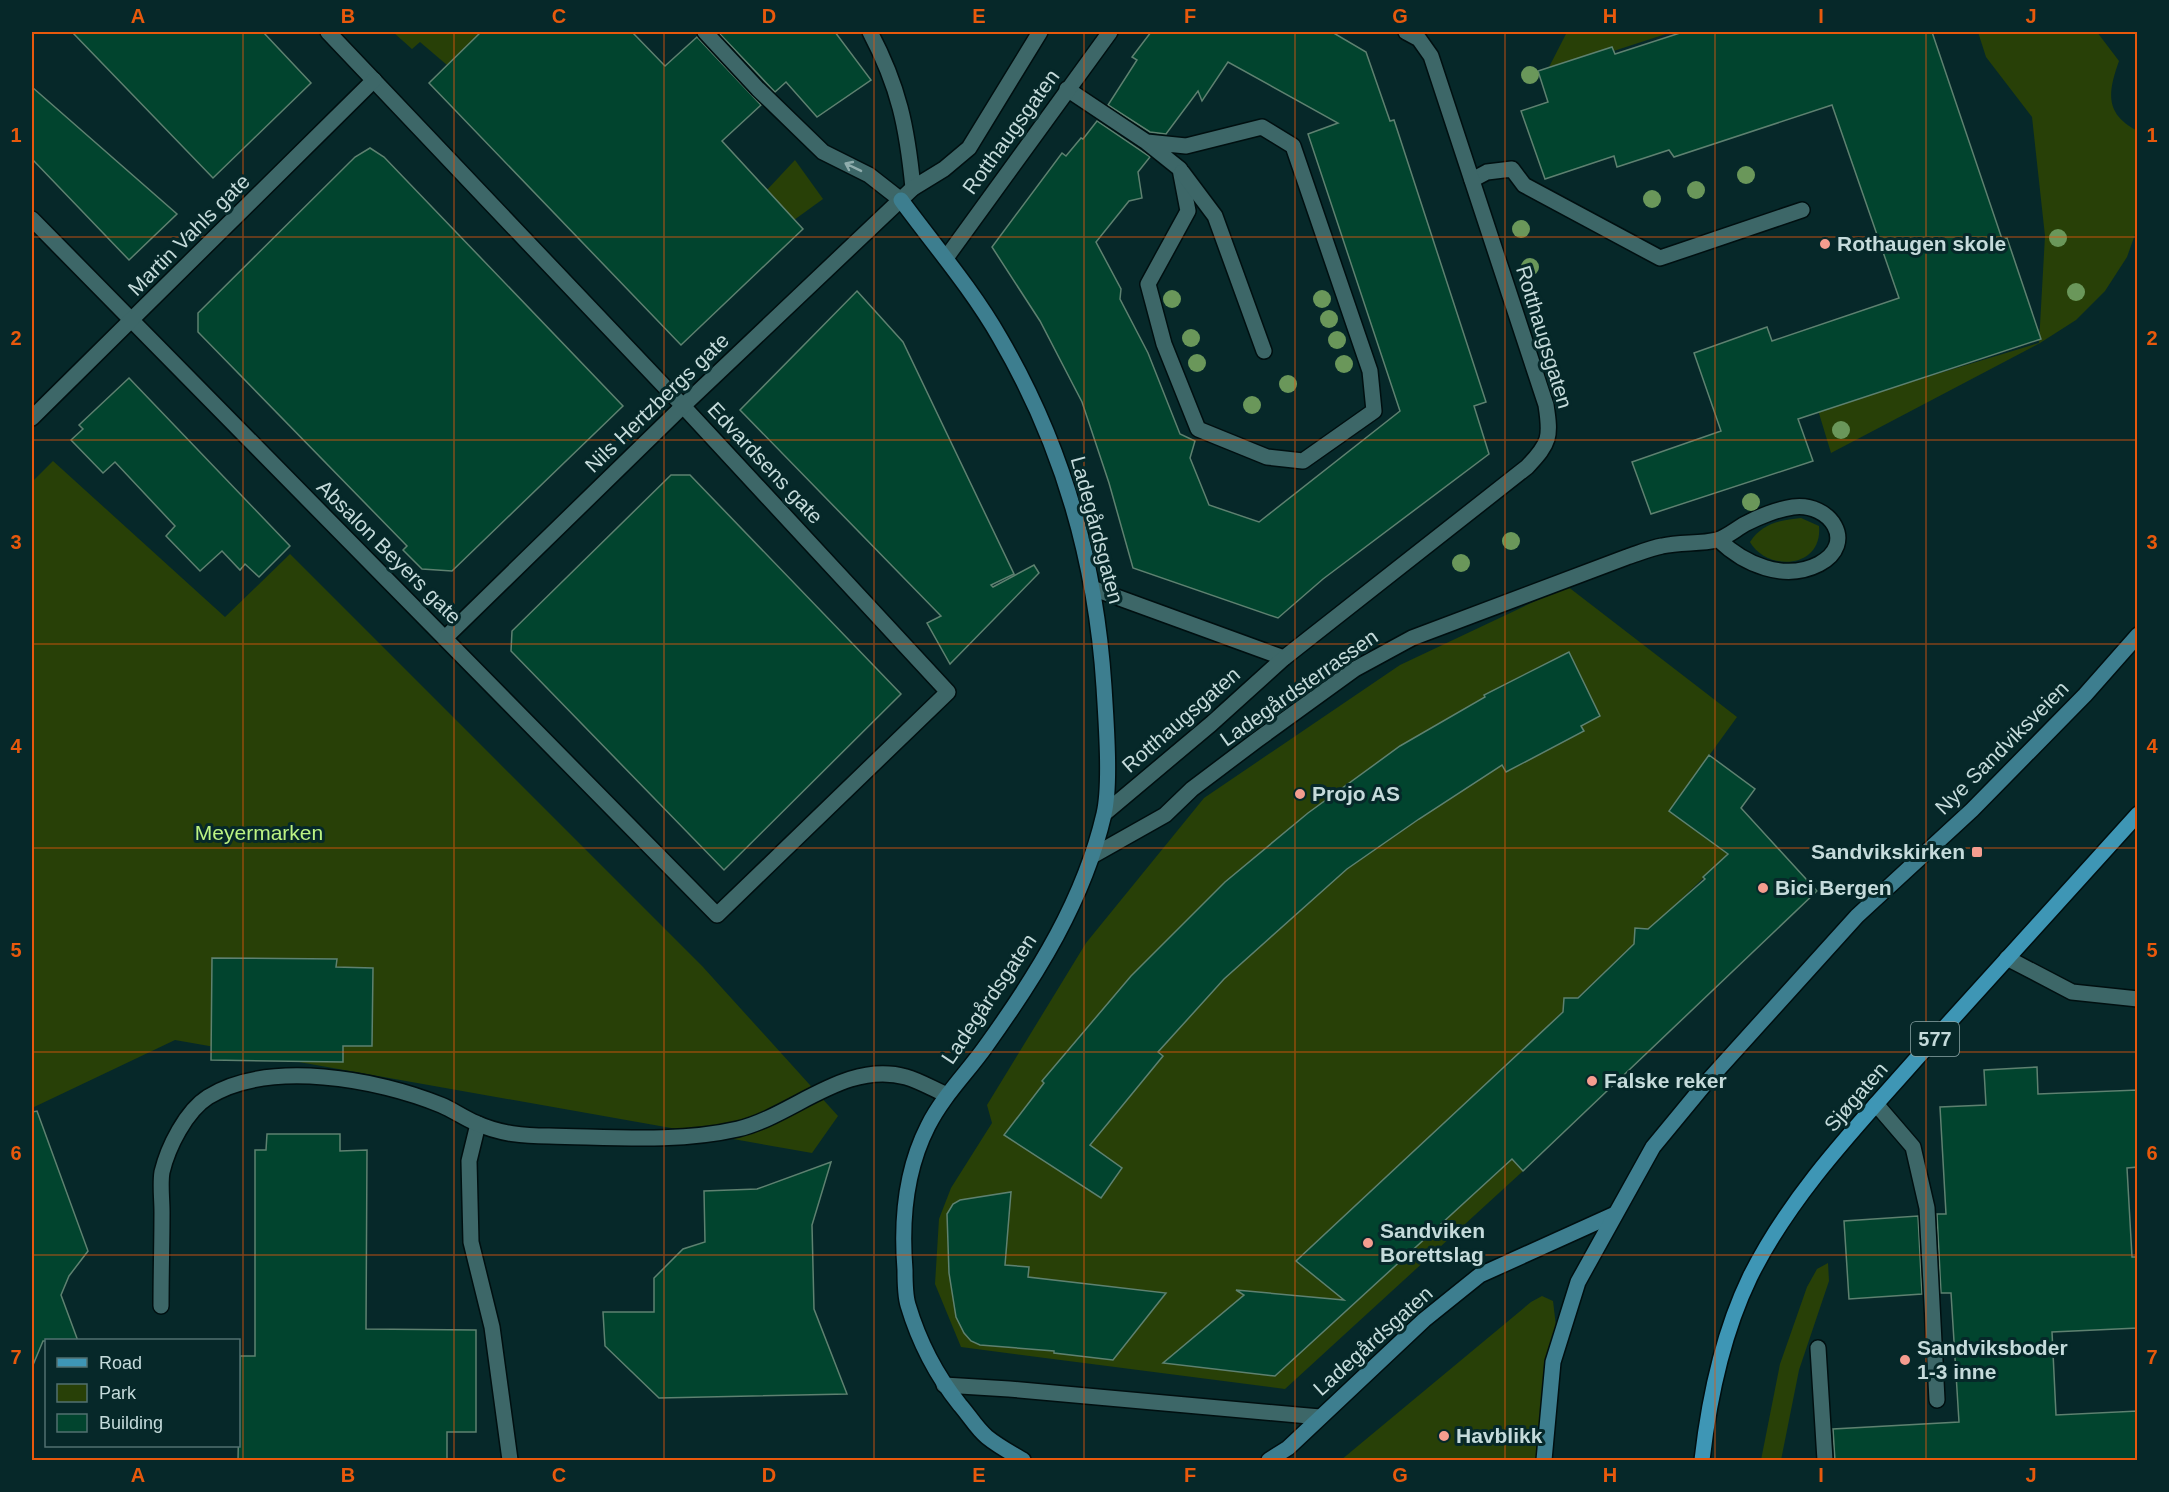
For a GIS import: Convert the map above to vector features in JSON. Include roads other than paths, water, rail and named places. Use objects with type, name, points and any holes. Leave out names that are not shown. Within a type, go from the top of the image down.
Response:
[{"type":"main road","name":"Sjøgaten","points":[[1702,1461],[1715,1383],[1730,1330],[1750,1278],[1781,1222],[1876,1104],[2138,814]]},
{"type":"street","name":"Edvardsens gate","points":[[328,32],[683,406],[948,692],[717,915]]},
{"type":"street","name":"Ladegårdsgaten","points":[[705,32],[758,89],[823,152],[869,175],[901,200],[946,258],[1000,336],[1052,444],[1071,500],[1091,575],[1100,627],[1106,710],[1105,813],[1094,855],[1071,909],[1046,955],[986,1047],[947,1095],[927,1128],[906,1190],[902,1238],[907,1302],[934,1370],[986,1436],[1023,1461]]},
{"type":"street","points":[[870,32],[896,90],[907,130],[913,188]]},
{"type":"street","name":"Rotthaugsgaten","points":[[901,200],[913,188],[944,169],[969,148],[1040,32]]},
{"type":"street","name":"Rotthaugsgaten","points":[[946,258],[1110,32]]},
{"type":"street","name":"Rotthaugsgaten","points":[[1105,813],[1211,724],[1284,658],[1527,466],[1543,450],[1550,434],[1546,405],[1431,56],[1419,39],[1406,32]]},
{"type":"street","name":"Martin Vahls gate","points":[[32,418],[374,80]]},
{"type":"street","points":[[1067,89],[1145,141],[1180,169],[1215,216],[1264,351]]},
{"type":"street","points":[[1145,141],[1186,146],[1263,127],[1293,146],[1370,370],[1374,411],[1303,461],[1267,457],[1198,429],[1164,344],[1148,284],[1188,211],[1180,169]]},
{"type":"street","points":[[1472,180],[1487,172],[1512,169],[1524,185],[1660,258],[1802,210]]},
{"type":"street","name":"Nils Hertzbergs gate","points":[[445,638],[683,406],[901,200]]},
{"type":"street","name":"Absalon Beyers gate","points":[[32,219],[717,915]]},
{"type":"street","name":"Ladegårdsterrassen","points":[[1094,855],[1165,815],[1192,789],[1355,669],[1412,638],[1662,546],[1719,540],[1747,523],[1793,507],[1812,508],[1823,512],[1834,523],[1839,538],[1833,554],[1818,564],[1801,570],[1762,568],[1745,560],[1719,540]]},
{"type":"street","name":"Rotthaugsgaten","points":[[1092,588],[1284,658]]},
{"type":"street","name":"Nye Sandviksveien","points":[[1544,1461],[1553,1362],[1578,1282],[1653,1147],[1705,1084],[1857,916],[1972,810],[2085,695],[2138,635]]},
{"type":"street","points":[[2007,958],[2072,992],[2138,999]]},
{"type":"street","name":"Ladegårdsgaten","points":[[161,1306],[162,1173],[178,1131],[206,1098],[236,1084],[286,1076],[343,1079],[406,1093],[441,1105],[478,1124],[512,1135],[690,1138],[762,1122],[856,1077],[880,1074],[904,1077],[947,1095]]},
{"type":"street","points":[[1876,1104],[1913,1147],[1927,1208],[1937,1400]]},
{"type":"street","points":[[478,1124],[469,1161],[471,1242],[492,1327],[510,1461]]},
{"type":"street","name":"Ladegårdsgaten","points":[[1269,1461],[1288,1448],[1424,1320],[1480,1275],[1615,1214]]},
{"type":"street","points":[[1818,1348],[1825,1461]]},
{"type":"street","name":"Ladegårdsgaten","points":[[945,1385],[1320,1417]]},
{"type":"place","name":"Rothaugen skole","points":[[1825,244]]},
{"type":"place","name":"Projo AS","points":[[1300,794]]},
{"type":"place","name":"Sandvikskirken","points":[[1977,852]]},
{"type":"place","name":"Bici Bergen","points":[[1763,888]]},
{"type":"place","name":"Falske reker","points":[[1592,1081]]},
{"type":"place","name":"Sandviken Borettslag","points":[[1368,1243]]},
{"type":"place","name":"Sandviksboder 1-3 inne","points":[[1905,1360]]},
{"type":"place","name":"Havblikk","points":[[1444,1436]]},
{"type":"park label","name":"Meyermarken","points":[[259,833]]}]
